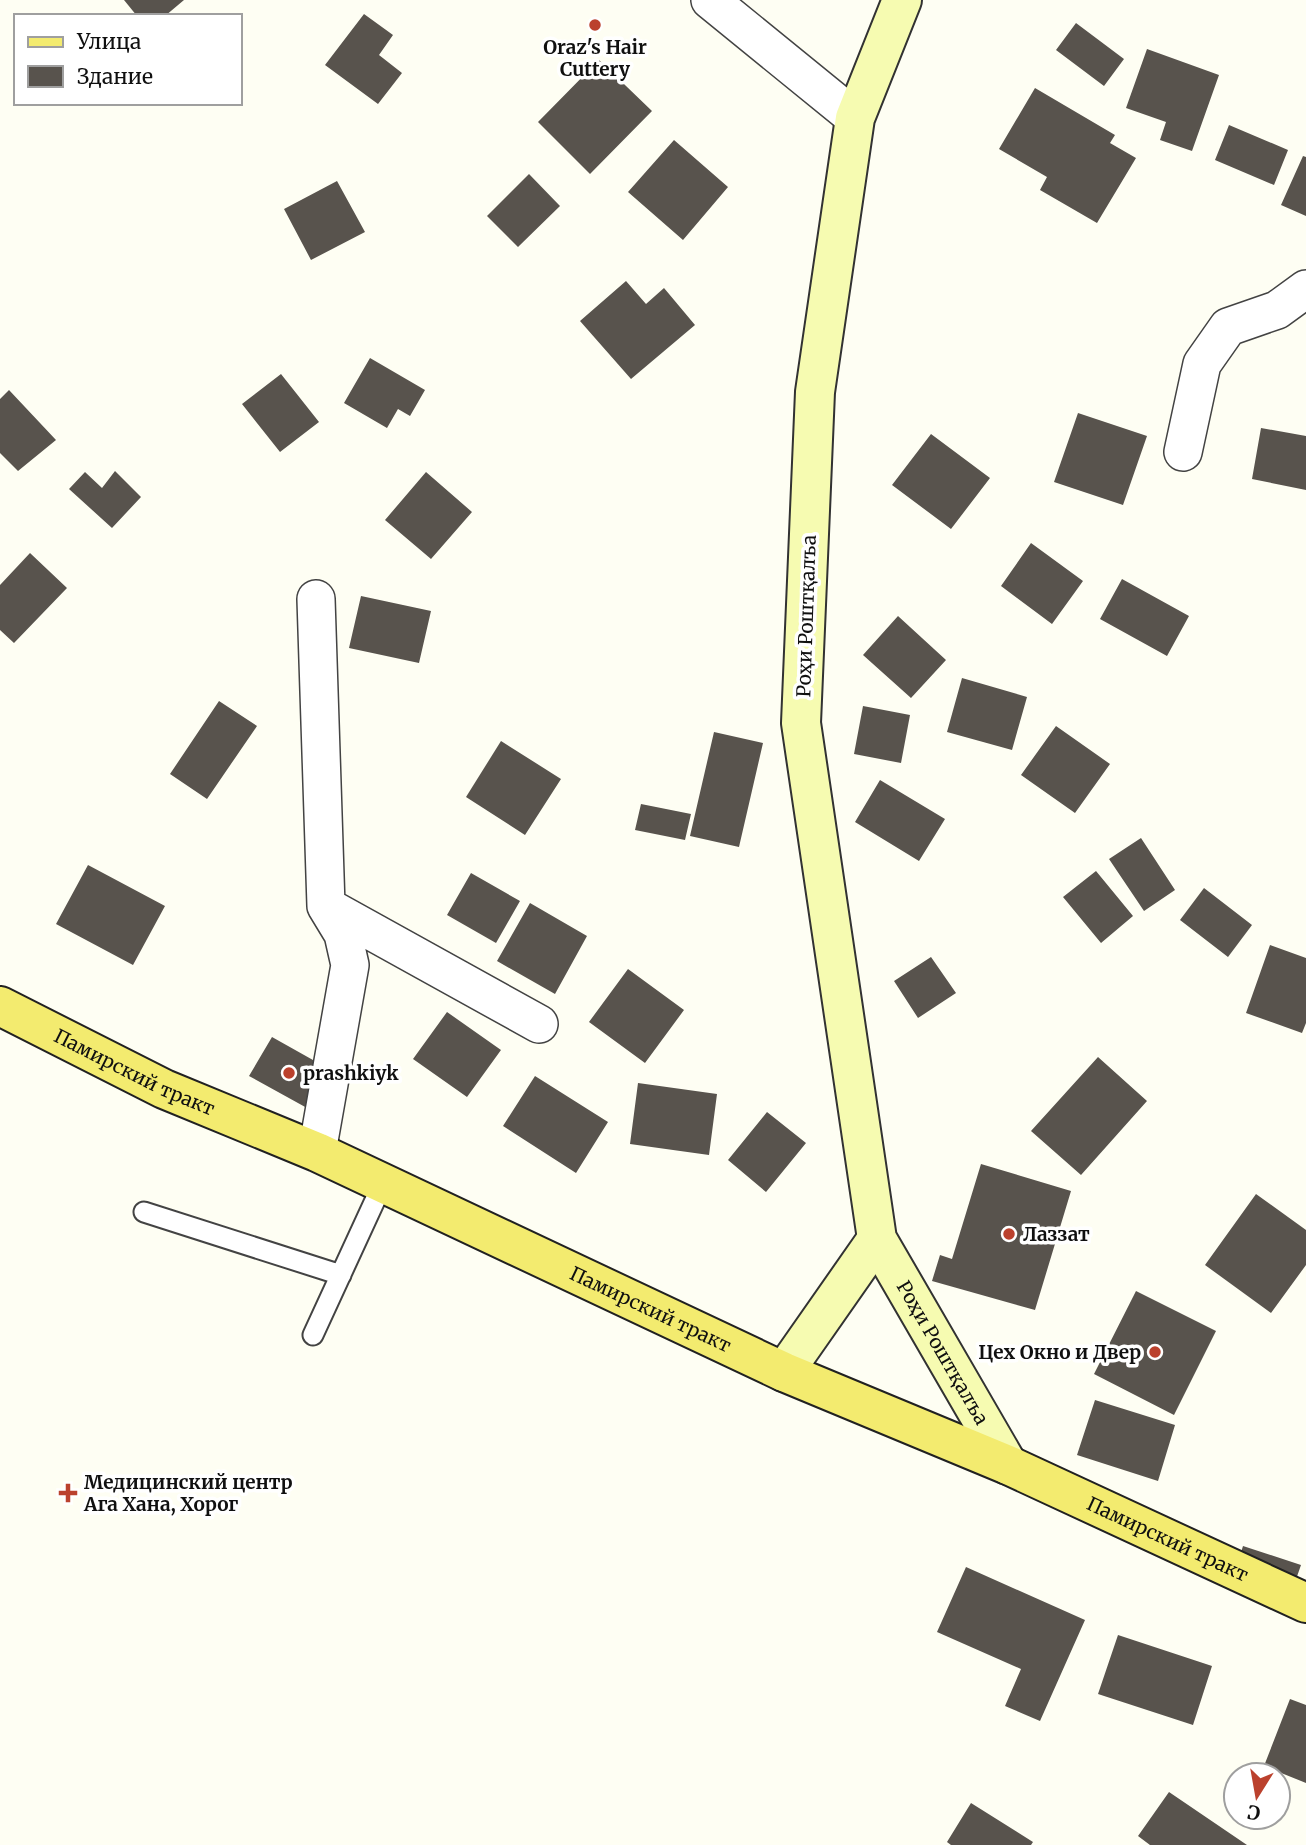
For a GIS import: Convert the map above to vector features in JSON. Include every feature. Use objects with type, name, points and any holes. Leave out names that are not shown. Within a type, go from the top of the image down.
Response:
[{"type":"main road","name":"Роҳи Роштқалъа","points":[[902,0],[855,118],[815,392],[801,723],[877,1239],[1008,1465]]},
{"type":"main road","name":"Памирский тракт","points":[[0,1006],[164,1089],[317,1152],[784,1373],[1008,1465],[1306,1603]]},
{"type":"main road","points":[[784,1373],[877,1239]]},
{"type":"street","points":[[710,0],[855,118]]},
{"type":"street","points":[[1183,452],[1202,364],[1228,327],[1277,310],[1306,289]]},
{"type":"street","points":[[316,599],[326,906],[343,934],[350,965],[317,1152]]},
{"type":"street","points":[[326,906],[539,1024]]},
{"type":"lane","points":[[313,1335],[383,1183]]},
{"type":"lane","points":[[144,1212],[341,1275]]},
{"type":"building","points":[[124,0],[184,0],[167,14],[135,14]]},
{"type":"building","points":[[364,14],[393,35],[379,55],[402,73],[378,104],[325,65]]},
{"type":"building","points":[[1076,23],[1124,59],[1104,86],[1056,50]]},
{"type":"building","points":[[1147,49],[1219,75],[1192,151],[1160,140],[1166,122],[1126,108]]},
{"type":"building","points":[[599,60],[652,111],[590,174],[538,122]]},
{"type":"building","points":[[1035,88],[1115,135],[1110,143],[1136,158],[1097,223],[1040,190],[1047,177],[999,149]]},
{"type":"building","points":[[1229,125],[1288,150],[1274,185],[1215,160]]},
{"type":"building","points":[[674,140],[728,187],[683,240],[628,192]]},
{"type":"building","points":[[1303,156],[1306,157],[1306,216],[1281,205]]},
{"type":"building","points":[[529,174],[560,206],[518,247],[487,216]]},
{"type":"building","points":[[337,181],[365,232],[311,260],[284,209]]},
{"type":"building","points":[[626,281],[646,304],[664,288],[695,325],[631,379],[580,321]]},
{"type":"building","points":[[370,358],[425,390],[410,416],[398,409],[387,428],[344,403]]},
{"type":"building","points":[[281,374],[319,422],[280,452],[242,404]]},
{"type":"building","points":[[9,390],[56,440],[18,471],[0,453],[0,399]]},
{"type":"building","points":[[1078,413],[1147,436],[1123,505],[1054,482]]},
{"type":"building","points":[[1261,428],[1306,436],[1306,490],[1252,479]]},
{"type":"building","points":[[931,434],[990,478],[951,529],[892,485]]},
{"type":"building","points":[[115,471],[141,497],[112,528],[69,489],[85,472],[102,488]]},
{"type":"building","points":[[426,472],[472,512],[431,559],[385,520]]},
{"type":"building","points":[[1031,543],[1083,581],[1052,624],[1001,586]]},
{"type":"building","points":[[30,553],[67,588],[14,643],[0,630],[0,585]]},
{"type":"building","points":[[1122,579],[1189,616],[1167,656],[1100,619]]},
{"type":"building","points":[[361,596],[431,611],[419,663],[349,648]]},
{"type":"building","points":[[898,616],[946,660],[911,698],[863,655]]},
{"type":"building","points":[[962,678],[1027,697],[1012,750],[947,732]]},
{"type":"building","points":[[219,701],[257,726],[207,799],[170,774]]},
{"type":"building","points":[[863,706],[910,715],[901,763],[854,754]]},
{"type":"building","points":[[1056,726],[1110,764],[1075,813],[1021,775]]},
{"type":"building","points":[[714,732],[763,743],[739,847],[690,836]]},
{"type":"building","points":[[501,741],[561,779],[525,835],[466,797]]},
{"type":"building","points":[[880,780],[945,819],[919,861],[855,822]]},
{"type":"building","points":[[641,804],[691,814],[685,840],[635,830]]},
{"type":"building","points":[[1141,838],[1175,890],[1144,911],[1109,859]]},
{"type":"building","points":[[88,865],[165,906],[133,965],[56,924]]},
{"type":"building","points":[[1096,871],[1133,916],[1101,943],[1063,897]]},
{"type":"building","points":[[471,873],[520,901],[496,943],[447,915]]},
{"type":"building","points":[[1204,888],[1252,925],[1228,957],[1180,920]]},
{"type":"building","points":[[530,903],[587,936],[555,994],[497,961]]},
{"type":"building","points":[[1270,945],[1306,958],[1306,1023],[1302,1033],[1246,1013]]},
{"type":"building","points":[[931,957],[956,993],[918,1018],[894,981]]},
{"type":"building","points":[[628,969],[684,1010],[645,1063],[589,1022]]},
{"type":"building","points":[[447,1012],[501,1050],[467,1097],[413,1059]]},
{"type":"building","name":"prashkiyk","points":[[272,1037],[329,1069],[307,1108],[249,1076]]},
{"type":"building","points":[[1098,1057],[1147,1101],[1081,1175],[1031,1131]]},
{"type":"building","points":[[535,1076],[608,1122],[576,1173],[503,1126]]},
{"type":"building","points":[[638,1083],[717,1094],[709,1155],[630,1144]]},
{"type":"building","points":[[767,1112],[806,1143],[766,1192],[728,1160]]},
{"type":"building","name":"Лаззат","points":[[981,1164],[1071,1191],[1035,1310],[932,1281],[940,1255],[952,1259]]},
{"type":"building","points":[[1256,1194],[1306,1230],[1306,1265],[1271,1313],[1205,1265]]},
{"type":"building","name":"Цех Окно и Двер","points":[[1136,1291],[1216,1331],[1174,1415],[1094,1374]]},
{"type":"building","points":[[1095,1400],[1175,1425],[1158,1481],[1077,1455]]},
{"type":"building","points":[[1243,1546],[1301,1565],[1293,1588],[1236,1568]]},
{"type":"building","points":[[966,1567],[1085,1620],[1040,1721],[1005,1706],[1021,1669],[937,1632]]},
{"type":"building","points":[[1118,1635],[1212,1666],[1193,1725],[1098,1694]]},
{"type":"building","points":[[1290,1699],[1306,1705],[1306,1783],[1292,1777],[1292,1761],[1266,1761]]},
{"type":"building","points":[[1169,1792],[1222,1828],[1222,1831],[1226,1831],[1247,1845],[1150,1845],[1138,1836]]},
{"type":"building","points":[[971,1803],[1033,1842],[1031,1845],[951,1845],[947,1842]]},
{"type":"place","name":"Oraz's Hair Cuttery","points":[[595,25]]},
{"type":"place","name":"prashkiyk","points":[[289,1073]]},
{"type":"place","name":"Лаззат","points":[[1009,1234]]},
{"type":"place","name":"Цех Окно и Двер","points":[[1155,1352]]},
{"type":"place","name":"Медицинский центр Ага Хана, Хорог","points":[[68,1493]]}]
